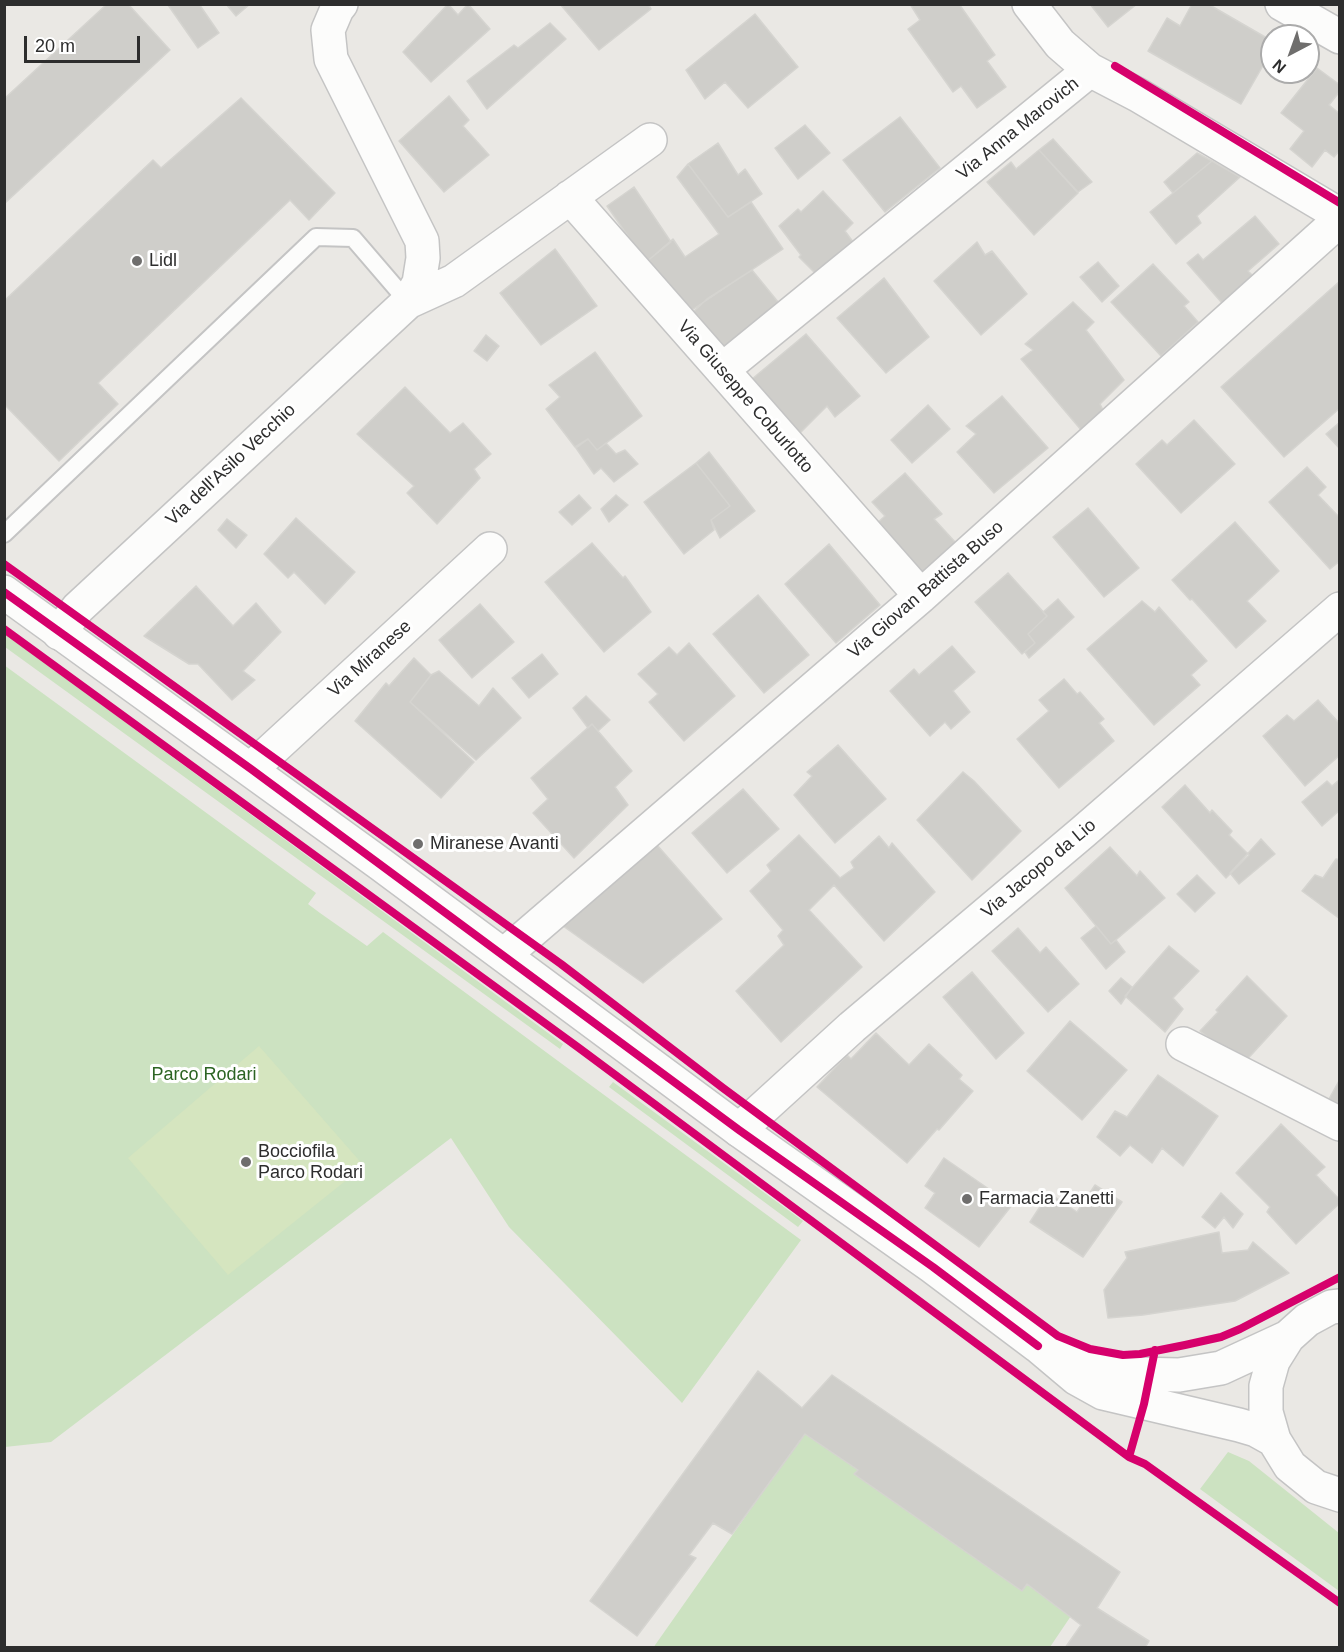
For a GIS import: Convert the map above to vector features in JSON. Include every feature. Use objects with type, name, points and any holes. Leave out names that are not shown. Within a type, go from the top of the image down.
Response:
[{"type":"street","name":"Via dell'Asilo Vecchio","points":[[59,633],[78,608],[408,302],[419,283],[423,258],[422,241],[331,59],[328,30],[341,4]]},
{"type":"street","points":[[1029,4],[1060,44],[1090,70]]},
{"type":"street","points":[[1282,4],[1340,37]]},
{"type":"street","name":"Via Anna Marovich","points":[[722,370],[1090,70],[1138,95],[1340,216]]},
{"type":"street","name":"Via dell'Asilo Vecchio","points":[[408,302],[454,281],[651,140]]},
{"type":"street","name":"Via Giuseppe Coburlotto","points":[[570,197],[921,596]]},
{"type":"street","name":"Via Giovan Battista Buso","points":[[504,955],[921,596],[1340,216]]},
{"type":"street","name":"Via Miranese","points":[[251,769],[490,549]]},
{"type":"street","points":[[4,592],[251,769],[739,1130],[933,1267],[1038,1346],[1076,1378],[1103,1393],[1239,1425],[1256,1430],[1274,1440]]},
{"type":"street","name":"Via Jacopo da Lio","points":[[739,1130],[852,1027],[1083,832],[1340,609]]},
{"type":"street","points":[[1184,1044],[1340,1124]]},
{"type":"street","points":[[1340,1306],[1331,1307],[1307,1320],[1288,1337],[1273,1361],[1266,1386],[1266,1412],[1274,1440],[1290,1466],[1316,1487],[1340,1495]]},
{"type":"street","points":[[1038,1346],[1082,1362],[1118,1371],[1150,1375],[1179,1375],[1221,1368],[1288,1337]]},
{"type":"lane","points":[[4,534],[316,237],[353,238],[408,302]]},
{"type":"green space","points":[[5,634],[563,1044],[560,1049],[5,647]]},
{"type":"green space","name":"Parco Rodari","points":[[4,665],[316,893],[308,904],[320,913],[367,946],[383,932],[801,1240],[682,1403],[509,1227],[451,1138],[51,1442],[5,1447]]},
{"type":"green space","name":"Bocciofila Parco Rodari","points":[[259,1046],[364,1166],[228,1275],[128,1158]]},
{"type":"green space","points":[[613,1082],[803,1221],[798,1227],[609,1087]]},
{"type":"green space","points":[[809,1426],[1075,1610],[1050,1647],[653,1648]]},
{"type":"green space","points":[[1228,1452],[1249,1461],[1339,1533],[1339,1591],[1200,1489]]},
{"type":"building","points":[[107,4],[128,4],[170,50],[4,204],[4,99]]},
{"type":"building","points":[[169,4],[199,4],[219,33],[198,48]]},
{"type":"building","points":[[226,4],[250,4],[236,16]]},
{"type":"building","points":[[448,4],[458,15],[468,4],[490,29],[431,82],[403,52]]},
{"type":"building","points":[[560,4],[648,4],[651,9],[599,50]]},
{"type":"building","points":[[910,4],[959,4],[995,55],[987,61],[1006,87],[977,108],[961,86],[953,92],[908,29],[920,20]]},
{"type":"building","points":[[1090,4],[1137,4],[1108,27]]},
{"type":"building","points":[[1192,4],[1208,4],[1260,34],[1260,71],[1241,104],[1148,51],[1167,18],[1180,26]]},
{"type":"building","points":[[755,14],[798,67],[748,108],[725,82],[705,99],[686,70]]},
{"type":"building","points":[[550,23],[566,39],[487,109],[467,81],[514,45],[518,48]]},
{"type":"building","points":[[1320,70],[1340,85],[1340,91],[1329,105],[1340,114],[1340,150],[1334,157],[1325,150],[1312,167],[1290,149],[1304,131],[1281,113],[1304,84],[1320,84]]},
{"type":"building","points":[[449,96],[469,120],[463,126],[489,155],[444,192],[399,141]]},
{"type":"building","name":"Lidl","points":[[241,98],[335,193],[309,220],[290,200],[98,383],[118,404],[59,461],[4,404],[4,301],[153,160],[161,168]]},
{"type":"building","points":[[900,117],[940,168],[885,212],[843,160]]},
{"type":"building","points":[[805,125],[830,153],[798,179],[775,148]]},
{"type":"building","points":[[1053,139],[1092,182],[1078,192],[1039,150]]},
{"type":"building","points":[[718,143],[738,175],[745,169],[762,194],[728,217],[688,164]]},
{"type":"building","points":[[1039,150],[1078,193],[1034,235],[987,182],[1011,162],[1016,169]]},
{"type":"building","points":[[1197,153],[1212,161],[1173,193],[1164,182]]},
{"type":"building","points":[[1212,161],[1240,177],[1197,216],[1201,223],[1176,244],[1150,212]]},
{"type":"building","points":[[688,164],[728,217],[751,202],[783,249],[683,316],[644,264],[673,239],[685,257],[719,234],[677,177]]},
{"type":"building","points":[[634,187],[671,242],[646,262],[607,206]]},
{"type":"building","points":[[823,191],[853,223],[845,231],[859,250],[819,277],[799,257],[801,255],[779,226],[798,209],[801,212]]},
{"type":"building","points":[[1255,216],[1279,244],[1248,271],[1253,276],[1222,303],[1187,263],[1198,254],[1203,260]]},
{"type":"building","points":[[977,242],[985,255],[992,251],[1027,294],[981,335],[934,281]]},
{"type":"building","points":[[555,249],[597,306],[541,345],[500,293]]},
{"type":"building","points":[[1098,262],[1119,286],[1102,302],[1080,277]]},
{"type":"building","points":[[1153,264],[1189,302],[1184,306],[1198,322],[1161,356],[1111,302]]},
{"type":"building","points":[[752,270],[783,308],[722,355],[691,314],[707,299]]},
{"type":"building","points":[[884,278],[929,337],[886,373],[837,318]]},
{"type":"building","points":[[1340,281],[1340,408],[1284,457],[1221,387]]},
{"type":"building","points":[[1073,302],[1094,322],[1086,330],[1124,380],[1100,404],[1104,412],[1082,431],[1021,359],[1033,350],[1025,344]]},
{"type":"building","points":[[806,334],[860,396],[835,417],[827,406],[800,433],[752,379]]},
{"type":"building","points":[[486,335],[499,346],[487,361],[474,351]]},
{"type":"building","points":[[595,352],[642,416],[597,450],[588,439],[575,447],[546,409],[560,397],[549,385]]},
{"type":"building","points":[[405,387],[450,433],[463,423],[491,454],[474,469],[480,478],[437,524],[407,493],[414,486],[357,434]]},
{"type":"building","points":[[1002,396],[1048,448],[994,493],[957,452],[976,434],[966,426]]},
{"type":"building","points":[[928,405],[950,429],[912,463],[891,440]]},
{"type":"building","points":[[1194,420],[1235,464],[1181,513],[1136,464],[1162,440],[1167,445]]},
{"type":"building","points":[[1340,422],[1340,449],[1326,434]]},
{"type":"building","points":[[588,439],[597,450],[606,443],[616,454],[625,450],[638,464],[614,482],[601,468],[594,474],[576,448]]},
{"type":"building","points":[[709,452],[755,511],[720,538],[711,520],[730,506],[696,463]]},
{"type":"building","points":[[696,463],[730,506],[711,520],[714,530],[684,554],[644,502]]},
{"type":"building","points":[[1307,467],[1326,487],[1318,495],[1340,518],[1340,561],[1330,569],[1269,502]]},
{"type":"building","points":[[905,473],[942,514],[934,519],[956,543],[918,576],[876,524],[885,516],[872,502]]},
{"type":"building","points":[[579,495],[591,508],[572,525],[559,512]]},
{"type":"building","points":[[616,495],[628,505],[609,522],[601,509]]},
{"type":"building","points":[[1088,508],[1139,568],[1104,597],[1053,537]]},
{"type":"building","points":[[296,518],[355,572],[325,604],[294,572],[288,578],[264,554]]},
{"type":"building","points":[[227,519],[247,535],[236,548],[218,530]]},
{"type":"building","points":[[1235,522],[1279,571],[1247,601],[1266,621],[1236,648],[1172,580]]},
{"type":"building","points":[[592,543],[623,578],[625,576],[651,612],[604,652],[545,582]]},
{"type":"building","points":[[829,544],[880,605],[836,643],[785,584]]},
{"type":"building","points":[[1008,573],[1047,616],[1028,634],[1035,643],[1022,654],[975,602]]},
{"type":"building","points":[[196,586],[233,626],[256,603],[281,632],[243,671],[255,680],[232,700],[198,664],[189,664],[144,636]]},
{"type":"building","points":[[758,595],[809,655],[764,693],[713,634]]},
{"type":"building","points":[[1058,599],[1074,617],[1029,658],[1025,652],[1035,643],[1028,634],[1047,616],[1043,612]]},
{"type":"building","points":[[1142,601],[1155,612],[1159,607],[1207,661],[1191,675],[1200,685],[1154,725],[1087,649]]},
{"type":"building","points":[[480,604],[514,642],[472,678],[439,640]]},
{"type":"building","points":[[689,643],[735,696],[684,741],[649,702],[658,694],[638,674],[669,647],[677,655]]},
{"type":"building","points":[[952,646],[975,672],[953,691],[970,712],[951,729],[945,722],[930,736],[890,691],[914,669],[919,675]]},
{"type":"building","points":[[542,654],[558,674],[529,698],[512,678]]},
{"type":"building","points":[[414,658],[431,675],[410,702],[474,762],[441,798],[355,721],[386,683],[389,686]]},
{"type":"building","points":[[439,671],[479,706],[493,688],[521,718],[476,760],[410,702],[431,675]]},
{"type":"building","points":[[1064,679],[1077,694],[1080,692],[1104,719],[1099,723],[1114,741],[1059,788],[1017,739],[1049,711],[1039,700]]},
{"type":"building","points":[[586,696],[610,720],[598,731],[592,724],[588,728],[573,708]]},
{"type":"building","points":[[1318,700],[1340,724],[1340,755],[1305,786],[1263,736],[1287,715],[1294,721]]},
{"type":"building","points":[[592,724],[632,771],[615,787],[628,805],[574,858],[533,813],[548,799],[531,778]]},
{"type":"building","points":[[838,745],[886,799],[835,843],[794,795],[812,776],[807,772]]},
{"type":"building","points":[[963,772],[1021,831],[972,880],[917,820]]},
{"type":"building","points":[[1339,780],[1340,810],[1322,826],[1302,802],[1327,781],[1332,786]]},
{"type":"building","points":[[1185,785],[1210,813],[1212,810],[1232,831],[1229,835],[1249,855],[1226,878],[1162,807]]},
{"type":"building","points":[[743,789],[779,829],[727,873],[692,833]]},
{"type":"building","points":[[799,835],[840,878],[854,868],[851,862],[879,836],[889,848],[892,843],[935,892],[884,941],[834,885],[809,910],[862,967],[781,1042],[736,991],[784,945],[778,936],[783,930],[750,891],[771,871],[767,865]]},
{"type":"building","points":[[1261,839],[1275,854],[1239,884],[1230,873]]},
{"type":"building","points":[[657,845],[722,919],[643,983],[563,926]]},
{"type":"building","points":[[1110,847],[1137,876],[1140,871],[1165,898],[1111,944],[1065,888]]},
{"type":"building","points":[[1336,859],[1340,860],[1340,919],[1302,891],[1315,875],[1323,878]]},
{"type":"building","points":[[1197,875],[1215,893],[1195,912],[1177,894]]},
{"type":"building","points":[[1096,926],[1111,944],[1116,940],[1125,952],[1106,969],[1081,938]]},
{"type":"building","points":[[1018,928],[1040,953],[1046,947],[1079,984],[1048,1012],[992,951]]},
{"type":"building","points":[[1169,946],[1199,971],[1173,998],[1183,1009],[1165,1032],[1125,996]]},
{"type":"building","points":[[972,972],[1024,1033],[996,1059],[943,997]]},
{"type":"building","points":[[1247,976],[1287,1016],[1242,1065],[1200,1031]]},
{"type":"building","points":[[1121,978],[1132,987],[1121,1004],[1109,991]]},
{"type":"building","points":[[1070,1021],[1127,1070],[1082,1120],[1027,1071]]},
{"type":"building","points":[[876,1033],[909,1065],[929,1044],[962,1075],[959,1079],[973,1091],[907,1163],[817,1087],[847,1055],[851,1059]]},
{"type":"building","points":[[1158,1075],[1218,1116],[1183,1166],[1162,1148],[1152,1163],[1130,1145],[1120,1156],[1097,1137],[1115,1111],[1127,1117]]},
{"type":"building","points":[[1340,1079],[1340,1104],[1329,1099]]},
{"type":"building","points":[[1281,1124],[1325,1167],[1316,1175],[1340,1200],[1340,1203],[1296,1244],[1267,1212],[1270,1207],[1236,1173]]},
{"type":"building","name":"Farmacia Zanetti","points":[[944,1158],[1012,1205],[979,1247],[925,1208],[935,1193],[925,1186]]},
{"type":"building","points":[[1095,1185],[1122,1202],[1083,1257],[1030,1222],[1049,1193],[1077,1212]]},
{"type":"building","points":[[1221,1193],[1243,1214],[1233,1228],[1224,1217],[1215,1228],[1202,1217]]},
{"type":"building","points":[[1219,1232],[1222,1253],[1248,1250],[1253,1242],[1289,1273],[1235,1301],[1108,1318],[1104,1290],[1127,1258],[1125,1252]]},
{"type":"building","points":[[758,1371],[802,1408],[832,1375],[1120,1572],[1097,1608],[1149,1641],[1145,1648],[1065,1648],[1081,1625],[1027,1584],[1022,1591],[854,1474],[858,1470],[805,1434],[732,1534],[713,1523],[689,1555],[696,1558],[637,1636],[590,1601]]},
{"type":"cycle path","points":[[1115,66],[1340,203]]},
{"type":"cycle path","points":[[4,564],[561,964],[723,1088],[1058,1336],[1090,1349],[1123,1355],[1185,1345],[1221,1337],[1240,1329],[1340,1277]]},
{"type":"cycle path","points":[[4,592],[251,769],[739,1130],[933,1267],[1038,1346]]},
{"type":"cycle path","points":[[4,629],[579,1048],[1129,1457],[1145,1464],[1340,1603]]},
{"type":"cycle path","points":[[1129,1457],[1144,1404],[1155,1350]]},
{"type":"place","name":"Lidl","points":[[137,261]]},
{"type":"place","name":"Miranese Avanti","points":[[418,844]]},
{"type":"place","name":"Bocciofila Parco Rodari","points":[[246,1162]]},
{"type":"place","name":"Farmacia Zanetti","points":[[967,1199]]}]
